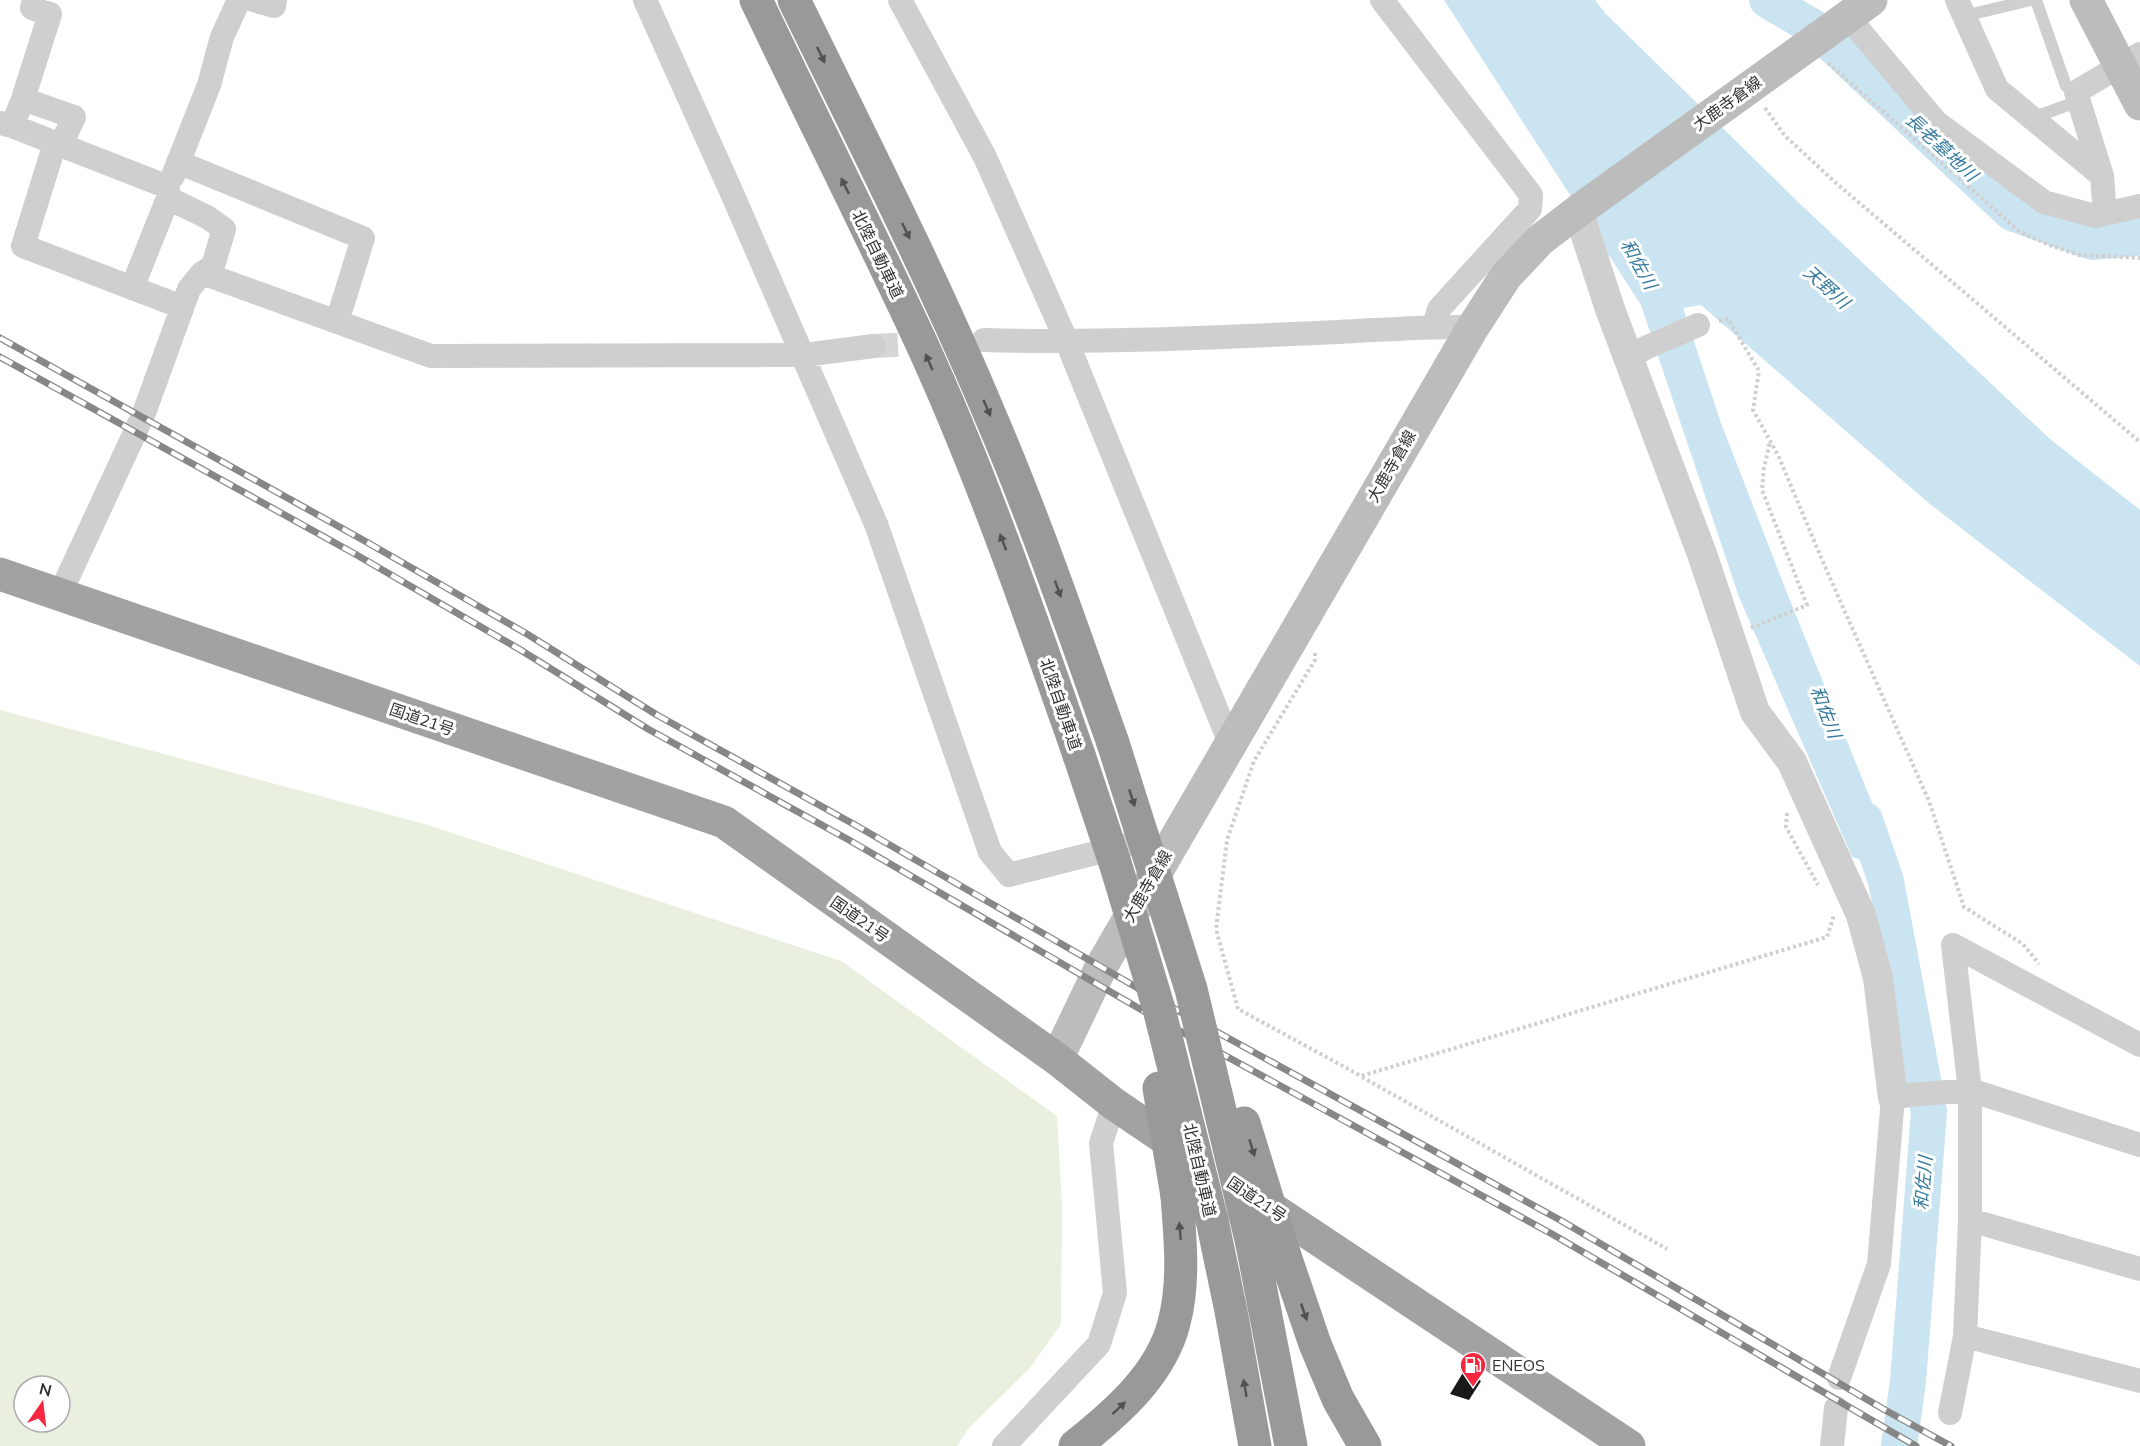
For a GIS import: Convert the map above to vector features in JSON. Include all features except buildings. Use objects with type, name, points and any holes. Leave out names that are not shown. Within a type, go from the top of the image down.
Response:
[{"type":"highway","name":"北陸自動車道","points":[[756,0],[920,340],[961,436],[1020,586],[1075,757],[1116,866],[1159,1009],[1212,1220],[1255,1446]]},
{"type":"highway","name":"北陸自動車道","points":[[794,0],[926,274],[990,414],[1032,519],[1113,742],[1191,989],[1252,1244],[1291,1446]]},
{"type":"highway","name":"国道21号","points":[[0,574],[724,822],[1057,1059],[1114,1104],[1629,1446]]},
{"type":"highway","points":[[1075,757],[1141,1001],[1165,1118],[1177,1196],[1181,1250],[1180,1289],[1174,1325],[1162,1353],[1123,1406],[1075,1446]]},
{"type":"highway","points":[[1150,855],[1208,1008],[1285,1256],[1315,1344],[1334,1388],[1365,1446]]},
{"type":"main road","points":[[2086,0],[2130,60],[2140,104]]},
{"type":"main road","name":"大鹿寺倉線","points":[[1057,1059],[1101,967],[1178,831],[1473,327],[1506,276],[1540,240],[1583,207],[1859,8]]},
{"type":"street","points":[[34,0],[32,8],[50,14],[23,99],[6,124],[168,192],[224,229],[213,266],[202,273],[189,288],[144,413],[60,594]]},
{"type":"street","points":[[132,288],[209,85],[222,37],[239,0]]},
{"type":"street","points":[[253,0],[274,6],[275,0]]},
{"type":"street","points":[[645,0],[804,356],[876,524],[990,852],[1009,875],[1178,831]]},
{"type":"street","points":[[900,0],[985,157],[1067,342],[1230,743]]},
{"type":"street","points":[[1382,0],[1531,195],[1530,209],[1439,309],[1434,326]]},
{"type":"street","points":[[1859,8],[1936,122],[2044,202],[2095,216],[2140,206]]},
{"type":"street","points":[[1960,8],[1997,90],[2102,176]]},
{"type":"street","points":[[2105,214],[2102,176],[2077,96],[2130,60]]},
{"type":"street","points":[[23,99],[74,117],[58,144],[22,246],[182,307]]},
{"type":"street","points":[[178,162],[363,238],[337,322]]},
{"type":"street","points":[[1583,207],[1610,309],[1637,353],[1755,712],[1792,762],[1861,915],[1878,978],[1901,1096],[1879,1264],[1839,1377]]},
{"type":"street","points":[[202,273],[431,356],[804,356],[874,346]]},
{"type":"street","points":[[1637,353],[1698,325]]},
{"type":"street","points":[[984,340],[1067,342],[1320,333],[1434,326],[1473,327]]},
{"type":"street","points":[[1950,1413],[1965,1336],[1970,1220],[1970,1090],[1953,945],[2140,1045]]},
{"type":"street","points":[[1901,1096],[1970,1090],[2140,1145]]},
{"type":"street","points":[[1004,1446],[1099,1344],[1114,1293],[1101,1143],[1114,1104]]},
{"type":"street","points":[[1970,1220],[2140,1269]]},
{"type":"street","points":[[1965,1336],[2140,1381]]},
{"type":"street","points":[[1832,1446],[1836,1408]]},
{"type":"lane","points":[[1960,8],[2031,0]]},
{"type":"lane","points":[[2032,118],[2077,96],[2066,86],[2036,0]]},
{"type":"path","points":[[1825,60],[2020,232],[2079,255],[2140,258]]},
{"type":"path","points":[[1748,88],[1785,135],[1836,183],[2140,442]]},
{"type":"path","points":[[1698,325],[1728,319],[1759,370],[1753,410],[1778,454],[1826,569],[1929,801],[1964,907],[2023,944],[2039,964]]},
{"type":"path","points":[[1742,632],[1807,605],[1762,490],[1770,442]]},
{"type":"path","points":[[1316,644],[1315,660],[1254,761],[1227,840],[1216,929],[1238,1009],[1667,1249]]},
{"type":"path","points":[[1797,774],[1787,787],[1786,827],[1818,886]]},
{"type":"path","points":[[1361,1076],[1827,937],[1834,915],[1829,905]]},
{"type":"green space","points":[[0,710],[428,825],[841,961],[1057,1116],[1062,1206],[1061,1324],[1030,1368],[968,1429],[957,1446],[0,1446]]},
{"type":"water","name":"天野川","points":[[1444,0],[1595,0],[1606,14],[1797,201],[2050,439],[2140,510],[2140,666],[1931,505],[1701,305],[1683,308],[1721,423],[1900,872],[1852,857],[1739,597],[1641,305]]},
{"type":"waterway","name":"長老墓地川","points":[[1767,0],[1813,27],[2012,213],[2093,242],[2135,238],[2140,235]]},
{"type":"waterway","name":"和佐川","points":[[1865,820],[1886,881],[1929,1112],[1908,1381],[1899,1446]]},
{"type":"tunnel","points":[[874,346],[935,343]]},
{"type":"railway","points":[[0,338],[363,540],[527,634],[657,715],[857,826],[1155,998],[1560,1220],[1885,1410],[1951,1446]]},
{"type":"railway","points":[[0,357],[355,554],[519,649],[648,729],[849,840],[1147,1013],[1552,1234],[1916,1446]]},
{"type":"place","name":"ENEOS","points":[[1473,1388]]}]
